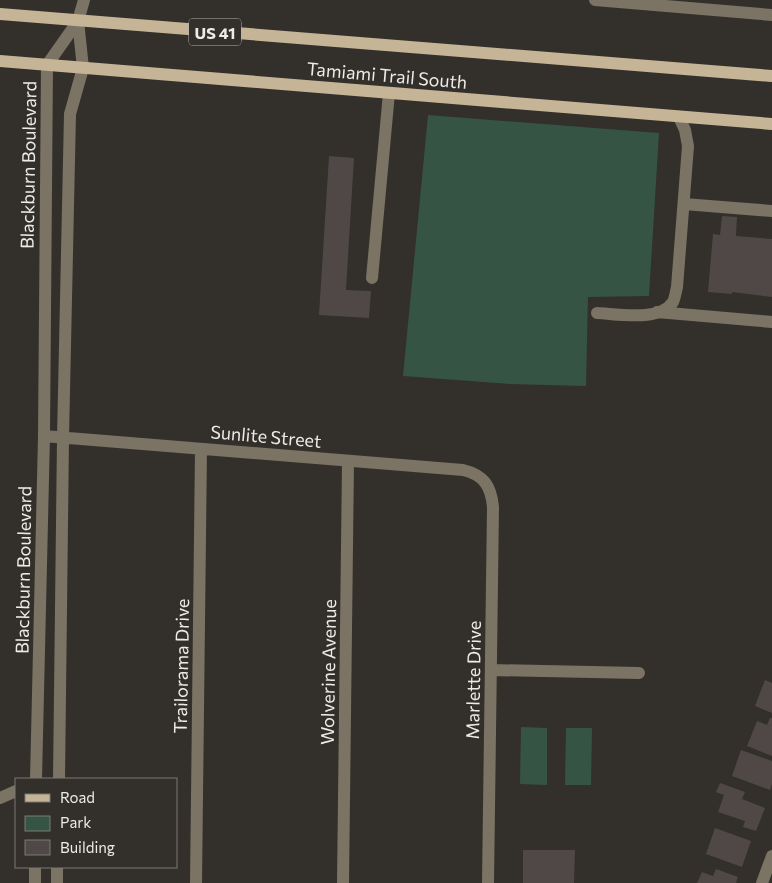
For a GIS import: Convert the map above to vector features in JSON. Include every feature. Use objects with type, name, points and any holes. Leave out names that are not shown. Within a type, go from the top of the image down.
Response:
[{"type":"main road","name":"Tamiami Trail South","points":[[0,14],[772,76]]},
{"type":"main road","name":"Tamiami Trail South","points":[[0,61],[772,124]]},
{"type":"street","points":[[58,778],[70,114],[83,68],[78,21],[84,0]]},
{"type":"street","points":[[595,0],[702,4],[772,15]]},
{"type":"street","name":"Blackburn Boulevard","points":[[36,778],[44,436],[47,65],[78,21]]},
{"type":"street","points":[[372,278],[389,93]]},
{"type":"street","points":[[597,313],[650,316],[673,302],[677,287],[688,146],[685,130],[679,117]]},
{"type":"street","points":[[684,204],[772,211]]},
{"type":"street","points":[[657,312],[772,322]]},
{"type":"street","name":"Sunlite Street","points":[[44,436],[463,470],[483,480]]},
{"type":"street","name":"Trailorama Drive","points":[[196,883],[202,449]]},
{"type":"street","name":"Wolverine Avenue","points":[[343,883],[348,460]]},
{"type":"street","name":"Marlette Drive","points":[[483,480],[492,494],[493,507],[488,883]]},
{"type":"street","points":[[491,670],[639,673]]},
{"type":"street","points":[[0,798],[15,791]]},
{"type":"street","points":[[762,883],[772,856]]},
{"type":"street","points":[[35,868],[35,883]]},
{"type":"street","points":[[57,868],[57,883]]},
{"type":"green space","points":[[428,115],[659,133],[649,296],[588,297],[586,386],[510,384],[403,376]]},
{"type":"green space","points":[[521,727],[547,728],[547,785],[520,784]]},
{"type":"green space","points":[[566,728],[592,728],[591,785],[565,785]]},
{"type":"building","points":[[329,156],[354,158],[346,290],[371,291],[369,318],[319,315]]},
{"type":"building","points":[[722,216],[737,217],[736,236],[772,239],[772,297],[732,292],[732,294],[708,292],[713,234],[720,235]]},
{"type":"building","points":[[765,680],[772,683],[772,713],[755,706]]},
{"type":"building","points":[[770,718],[772,718],[772,756],[747,746],[757,721],[767,725]]},
{"type":"building","points":[[741,750],[772,761],[772,784],[770,790],[732,776]]},
{"type":"building","points":[[720,783],[745,792],[742,799],[765,808],[756,831],[743,827],[745,821],[718,812],[724,795],[716,792]]},
{"type":"building","points":[[715,828],[751,841],[742,867],[706,854]]},
{"type":"building","points":[[523,850],[575,850],[574,883],[523,883]]},
{"type":"building","points":[[716,869],[738,877],[736,883],[697,883],[702,872],[713,876]]}]
